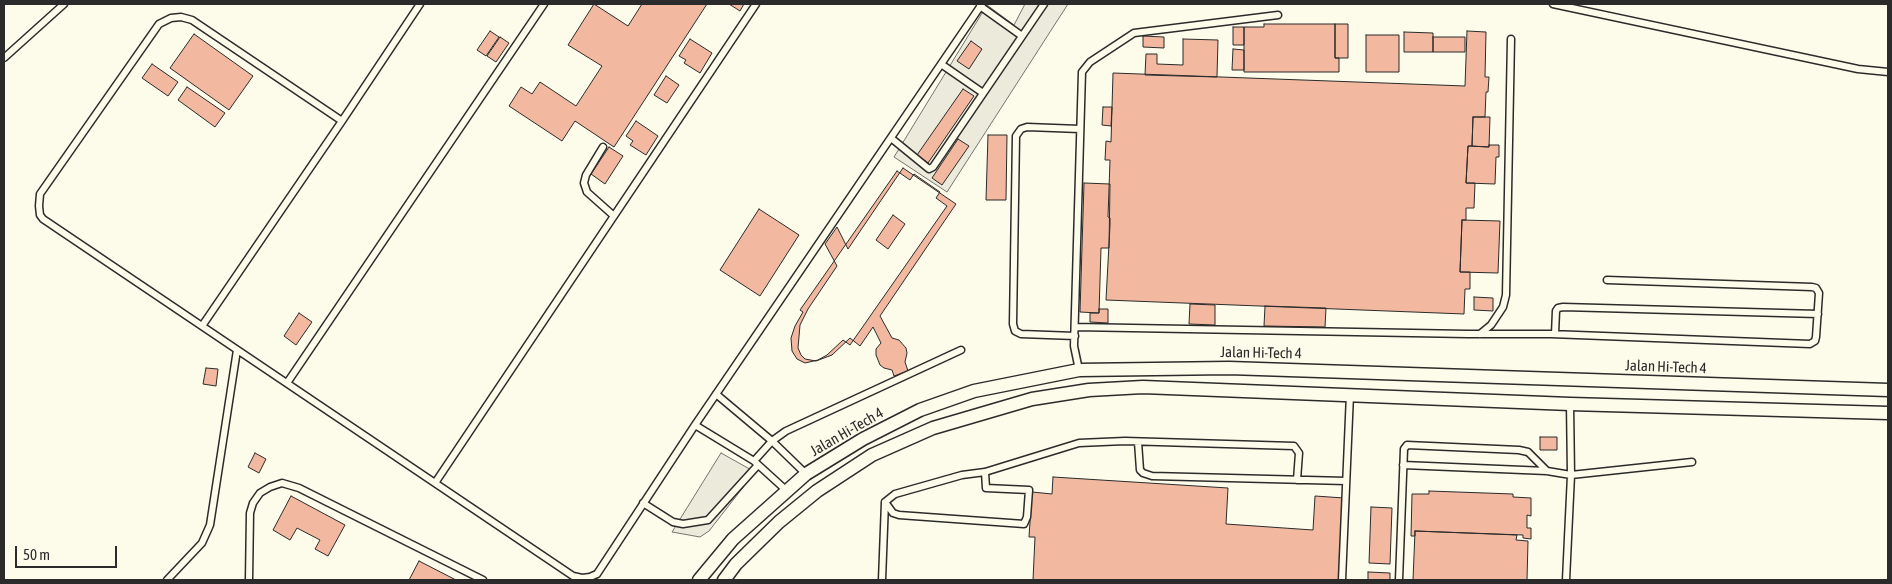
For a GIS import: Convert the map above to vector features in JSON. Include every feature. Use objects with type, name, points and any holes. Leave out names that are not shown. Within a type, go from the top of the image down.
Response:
[{"type":"street","name":"Jalan Hi-Tech 4","points":[[699,580],[734,539],[786,491],[806,474],[863,439],[920,410],[974,391],[1079,370],[1228,368],[1888,390]]},
{"type":"street","points":[[724,580],[736,564],[779,522],[817,492],[872,456],[933,428],[1032,399],[1089,390],[1143,387],[1570,404],[1888,413]]},
{"type":"lane","points":[[4,58],[64,4]]},
{"type":"lane","points":[[202,326],[420,4]]},
{"type":"lane","points":[[287,383],[544,4]]},
{"type":"lane","points":[[435,483],[756,4]]},
{"type":"lane","points":[[891,138],[931,169],[1044,4]]},
{"type":"lane","points":[[1553,4],[1858,69],[1888,72]]},
{"type":"lane","points":[[342,121],[192,20],[181,17],[171,18],[159,24],[40,194],[38,206],[40,215],[43,219],[573,576],[582,578],[597,574],[695,424],[981,5],[1022,36]]},
{"type":"lane","points":[[1079,370],[1074,346],[1082,72],[1090,62],[1134,33],[1278,15]]},
{"type":"lane","points":[[1480,334],[1491,325],[1503,307],[1506,295],[1511,39]]},
{"type":"lane","points":[[941,64],[983,93]]},
{"type":"lane","points":[[1075,336],[1021,334],[1015,331],[1013,324],[1016,136],[1021,129],[1027,127],[1080,129]]},
{"type":"lane","points":[[603,146],[584,182],[587,192],[614,216]]},
{"type":"lane","points":[[1075,327],[1555,334],[1810,344],[1816,337],[1819,293],[1816,288],[1607,280]]},
{"type":"lane","points":[[1555,334],[1556,311],[1562,307],[1818,314]]},
{"type":"lane","points":[[168,580],[202,543],[210,525],[237,350]]},
{"type":"lane","points":[[643,503],[673,522],[683,524],[708,520],[772,441],[786,431],[961,350]]},
{"type":"lane","points":[[716,394],[772,441],[806,474]]},
{"type":"lane","points":[[1342,580],[1350,394]]},
{"type":"lane","points":[[1566,580],[1572,475],[1570,404]]},
{"type":"lane","points":[[695,424],[756,463],[786,491]]},
{"type":"lane","points":[[1138,442],[1140,470],[1152,476],[1346,481]]},
{"type":"lane","points":[[882,580],[885,502],[894,494],[962,475],[984,472],[1080,443],[1138,442],[1294,446],[1299,453],[1297,480]]},
{"type":"lane","points":[[1399,580],[1403,465],[1404,449],[1407,445],[1528,452],[1548,471]]},
{"type":"lane","points":[[1403,465],[1548,471],[1572,475],[1692,462]]},
{"type":"lane","points":[[885,502],[890,511],[899,515],[1024,524],[1027,517],[1029,490],[986,488],[984,472]]},
{"type":"lane","points":[[249,580],[250,513],[253,503],[260,493],[282,483],[299,488],[483,580]]},
{"type":"shaded area","points":[[1025,4],[1068,4],[947,192],[894,157],[987,5],[1014,25]]},
{"type":"shaded area","points":[[721,453],[755,472],[709,531],[700,537],[672,532]]},
{"type":"building","points":[[594,4],[628,26],[642,4],[707,4],[614,147],[575,121],[562,141],[509,106],[521,87],[532,94],[540,82],[576,106],[602,66],[568,45]]},
{"type":"building","points":[[729,4],[744,4],[740,11]]},
{"type":"building","points":[[1264,24],[1335,24],[1335,58],[1339,58],[1339,72],[1244,72],[1244,27],[1264,27]]},
{"type":"building","points":[[1335,24],[1348,24],[1348,58],[1335,58]]},
{"type":"building","points":[[1233,27],[1244,27],[1244,45],[1233,45]]},
{"type":"building","points":[[490,31],[499,37],[486,56],[477,50]]},
{"type":"building","points":[[1467,31],[1486,32],[1485,77],[1489,77],[1485,117],[1473,117],[1472,146],[1468,146],[1466,183],[1475,183],[1474,208],[1466,208],[1466,220],[1462,220],[1460,272],[1470,272],[1470,289],[1465,289],[1464,314],[1106,300],[1110,225],[1110,218],[1108,217],[1110,160],[1105,160],[1106,141],[1111,142],[1113,73],[1465,86]]},
{"type":"building","points":[[1404,32],[1433,33],[1433,52],[1404,52]]},
{"type":"building","points":[[194,34],[253,76],[229,110],[170,68]]},
{"type":"building","points":[[1366,35],[1399,35],[1399,72],[1366,72]]},
{"type":"building","points":[[1143,36],[1164,37],[1164,48],[1143,47]]},
{"type":"building","points":[[500,37],[509,43],[496,62],[487,56]]},
{"type":"building","points":[[1433,37],[1465,37],[1465,52],[1433,52]]},
{"type":"building","points":[[690,39],[712,53],[700,73],[684,63],[686,60],[679,56]]},
{"type":"building","points":[[1183,39],[1218,40],[1217,77],[1145,75],[1146,54],[1157,54],[1157,64],[1183,65]]},
{"type":"building","points":[[971,41],[982,49],[969,69],[957,61]]},
{"type":"building","points":[[1233,49],[1244,50],[1244,70],[1232,70]]},
{"type":"building","points":[[152,64],[178,82],[168,96],[142,78]]},
{"type":"building","points":[[666,76],[679,85],[667,103],[654,95]]},
{"type":"building","points":[[187,87],[225,113],[215,127],[178,100]]},
{"type":"building","points":[[963,89],[974,96],[928,163],[917,155]]},
{"type":"building","points":[[1103,107],[1112,107],[1111,126],[1102,125]]},
{"type":"building","points":[[1473,117],[1490,117],[1489,147],[1472,146]]},
{"type":"building","points":[[636,121],[658,136],[646,155],[630,145],[633,141],[626,136]]},
{"type":"building","points":[[988,135],[1007,135],[1006,200],[986,200]]},
{"type":"building","points":[[958,139],[969,146],[942,185],[932,178]]},
{"type":"building","points":[[1489,145],[1499,145],[1499,157],[1496,157],[1495,184],[1466,183],[1468,146],[1489,147]]},
{"type":"building","points":[[609,147],[623,156],[605,184],[591,174]]},
{"type":"building","points":[[903,168],[956,204],[880,316],[892,338],[899,340],[906,348],[905,362],[908,371],[894,376],[892,370],[880,365],[876,349],[881,343],[873,327],[860,346],[850,338],[832,355],[816,361],[805,359],[798,348],[800,325],[808,309],[837,266],[825,244],[837,227],[848,249]]},
{"type":"building","points":[[897,171],[910,180],[914,174],[940,192],[936,198],[947,206],[850,345],[843,340],[827,355],[818,360],[805,363],[797,359],[792,351],[791,338],[803,312],[800,310]],"holes":[[[893,215],[905,224],[888,249],[876,240]]]},
{"type":"building","points":[[1084,183],[1110,184],[1109,248],[1101,248],[1099,313],[1080,312]]},
{"type":"building","points":[[759,209],[799,235],[760,296],[720,270]]},
{"type":"building","points":[[1462,220],[1500,221],[1498,273],[1460,272]]},
{"type":"building","points":[[1474,297],[1493,298],[1493,311],[1474,310]]},
{"type":"building","points":[[1190,304],[1215,305],[1215,325],[1189,324]]},
{"type":"building","points":[[1265,306],[1326,308],[1325,327],[1264,326]]},
{"type":"building","points":[[1099,309],[1108,309],[1108,323],[1090,322],[1090,313],[1099,313]]},
{"type":"building","points":[[299,313],[312,322],[296,345],[284,336]]},
{"type":"building","points":[[206,368],[218,369],[216,386],[203,384]]},
{"type":"building","points":[[1540,437],[1557,437],[1557,450],[1540,450]]},
{"type":"building","points":[[255,453],[266,459],[259,473],[248,467]]},
{"type":"building","points":[[1053,477],[1228,488],[1226,524],[1313,530],[1315,496],[1344,498],[1339,580],[1033,580],[1035,537],[1029,537],[1032,492],[1052,494]]},
{"type":"building","points":[[1429,491],[1513,494],[1513,497],[1531,498],[1531,516],[1527,515],[1527,528],[1531,528],[1531,539],[1523,538],[1523,535],[1415,531],[1415,536],[1411,536],[1412,494],[1429,494]]},
{"type":"building","points":[[291,496],[345,525],[328,556],[315,549],[320,540],[297,528],[290,540],[273,530]]},
{"type":"building","points":[[1371,507],[1392,508],[1390,564],[1369,563]]},
{"type":"building","points":[[1415,531],[1517,535],[1516,540],[1528,541],[1527,580],[1413,580]]},
{"type":"building","points":[[419,561],[456,580],[409,580]]},
{"type":"building","points":[[1368,572],[1390,573],[1390,580],[1368,580]]}]
